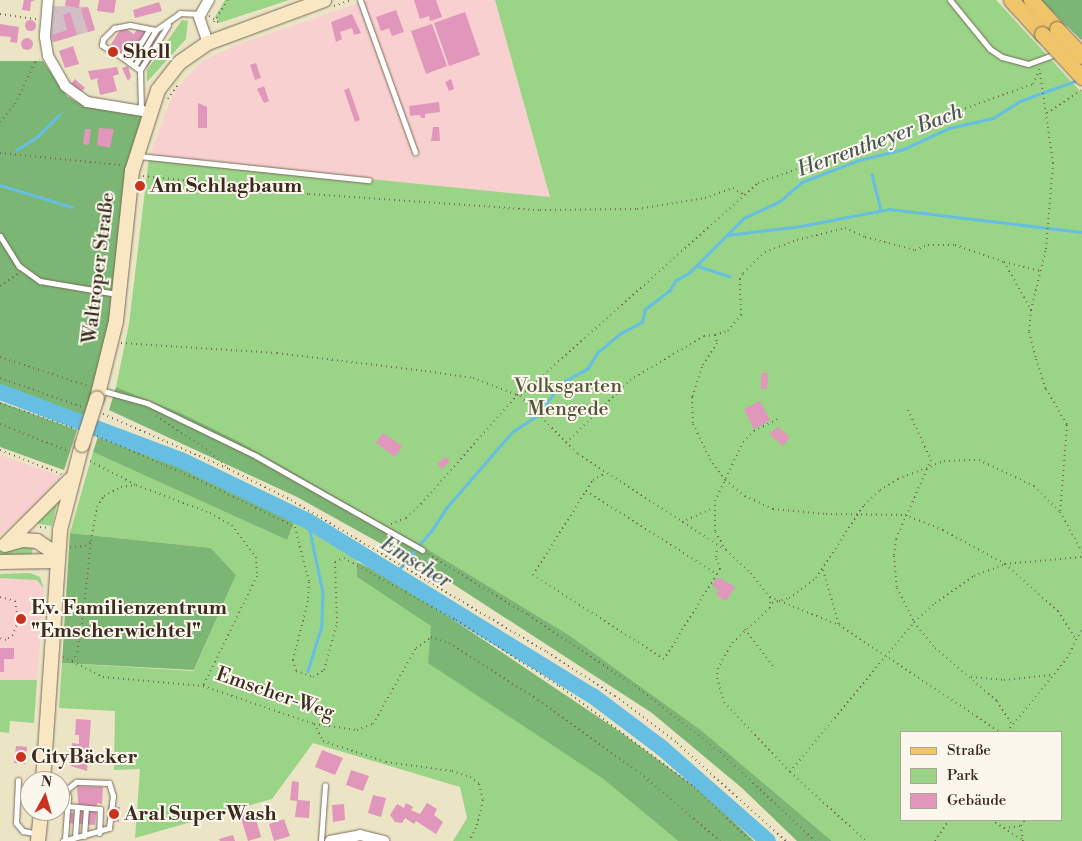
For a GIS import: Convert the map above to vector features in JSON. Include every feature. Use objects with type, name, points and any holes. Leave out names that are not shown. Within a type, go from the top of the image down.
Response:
[{"type":"main road","name":"Waltroper Straße","points":[[46,771],[57,561],[71,478],[98,394],[120,294],[126,206],[145,111],[170,73],[190,54],[208,43],[324,0]]},
{"type":"main road","points":[[1011,0],[1082,77]]},
{"type":"main road","points":[[1031,0],[1082,56]]},
{"type":"main road","points":[[2,545],[30,522],[71,478]]},
{"type":"main road","points":[[0,562],[57,561],[50,549],[37,541],[23,540],[2,545]]},
{"type":"main road","points":[[39,838],[40,821]]},
{"type":"street","points":[[48,0],[45,20],[48,56],[59,79],[79,99],[145,111]]},
{"type":"street","points":[[208,43],[200,27],[200,14],[209,0]]},
{"type":"street","points":[[330,841],[360,835],[384,841]]},
{"type":"lane","points":[[360,0],[416,152]]},
{"type":"lane","points":[[950,0],[990,49],[1002,57],[1020,64],[1042,59],[1082,44]]},
{"type":"lane","points":[[135,65],[156,30],[180,13],[200,14]]},
{"type":"lane","points":[[140,70],[169,22]]},
{"type":"lane","points":[[108,49],[102,45],[103,39],[114,28],[126,25],[156,30]]},
{"type":"lane","points":[[129,62],[150,30]]},
{"type":"lane","points":[[119,56],[140,70],[145,111]]},
{"type":"lane","points":[[136,155],[369,180]]},
{"type":"lane","points":[[0,236],[24,270],[40,281],[120,294]]},
{"type":"lane","points":[[98,394],[147,403],[256,456],[422,550]]},
{"type":"lane","points":[[18,780],[16,823],[23,831],[39,838]]},
{"type":"lane","points":[[66,821],[64,840],[99,833],[109,828],[111,822],[112,786],[109,783],[76,782],[70,787]]},
{"type":"lane","points":[[321,841],[325,784]]},
{"type":"lane","points":[[70,806],[100,809],[99,833]]},
{"type":"lane","points":[[75,837],[77,807]]},
{"type":"lane","points":[[84,836],[86,808]]},
{"type":"path","points":[[214,22],[227,0]]},
{"type":"path","points":[[0,14],[45,20]]},
{"type":"path","points":[[0,122],[15,104],[35,62],[48,56]]},
{"type":"path","points":[[1042,59],[1040,74],[1053,163],[1046,232],[1040,272],[1031,310],[1029,332],[1046,389],[1067,425],[1069,434],[1063,454],[1060,513]]},
{"type":"path","points":[[378,525],[406,518],[519,395],[743,194],[786,171],[1033,84],[1040,74]]},
{"type":"path","points":[[165,106],[178,84]]},
{"type":"path","points":[[1046,114],[1082,90]]},
{"type":"path","points":[[0,153],[124,166]]},
{"type":"path","points":[[141,176],[310,194],[540,210],[637,209],[705,198],[733,188],[743,194]]},
{"type":"path","points":[[566,443],[630,380],[704,336],[728,331],[741,316],[740,279],[743,273],[765,252],[797,240],[845,228],[865,237],[915,250],[928,246],[955,245],[1040,272]]},
{"type":"path","points":[[1004,262],[1031,310]]},
{"type":"path","points":[[0,286],[24,270]]},
{"type":"path","points":[[715,335],[717,343],[702,367],[692,397],[693,424],[710,459],[725,480],[745,496],[773,509],[802,513],[860,513],[905,516],[968,541],[1005,564],[1058,611],[1076,640]]},
{"type":"path","points":[[122,343],[276,353],[473,378],[519,395],[545,419],[566,443],[606,474],[718,547],[726,550]]},
{"type":"path","points":[[0,357],[98,394]]},
{"type":"path","points":[[0,378],[74,404]]},
{"type":"path","points":[[0,403],[78,430]]},
{"type":"path","points":[[908,410],[931,460],[896,539],[894,573],[902,602],[914,622],[948,662],[970,677],[997,701],[1012,725]]},
{"type":"path","points":[[151,413],[206,449],[229,469]]},
{"type":"path","points":[[112,417],[229,469],[405,565],[616,696],[677,743],[786,841]]},
{"type":"path","points":[[772,603],[770,597],[752,573],[726,550],[715,531],[713,508],[743,442],[754,431],[779,418]]},
{"type":"path","name":"Emscher-Weg","points":[[0,424],[80,450],[136,485],[210,513],[232,525],[256,557],[257,576],[203,686],[314,724],[341,730],[374,724],[416,648],[431,637],[449,643],[538,700],[640,773],[720,841]]},
{"type":"path","points":[[96,436],[197,479],[295,527],[309,582],[308,601],[293,660],[296,671],[319,676],[327,664],[337,623],[335,562],[344,558],[456,620],[559,686],[686,781],[752,841]]},
{"type":"path","points":[[0,450],[71,478]]},
{"type":"path","points":[[866,841],[790,772],[733,715],[721,694],[717,678],[718,668],[745,629],[772,603],[789,598],[823,570],[860,513],[880,490],[928,466],[961,459],[997,466],[1034,486],[1060,513],[1082,552]]},
{"type":"path","points":[[606,474],[593,480],[532,575],[664,659],[720,570],[716,558],[718,547]]},
{"type":"path","points":[[72,661],[77,652],[82,624],[90,540],[100,499],[121,487],[136,485]]},
{"type":"path","points":[[586,491],[717,574]]},
{"type":"path","points":[[682,522],[713,508]]},
{"type":"path","points":[[40,527],[51,528]]},
{"type":"path","points":[[67,547],[85,546],[90,540]]},
{"type":"path","points":[[422,550],[528,615],[634,686],[720,752],[815,841]]},
{"type":"path","points":[[790,772],[914,622],[954,589],[988,569],[1005,564],[1082,557]]},
{"type":"path","points":[[823,570],[839,625]]},
{"type":"path","points":[[0,597],[16,601],[18,621],[13,635],[6,640],[0,638]]},
{"type":"path","points":[[770,597],[839,625],[998,731]]},
{"type":"path","points":[[788,604],[789,598]]},
{"type":"path","points":[[1008,731],[1051,675],[1067,658],[1082,628]]},
{"type":"path","points":[[745,629],[774,667]]},
{"type":"path","points":[[51,651],[103,677],[203,686]]},
{"type":"path","points":[[970,677],[1004,680],[1051,675]]},
{"type":"path","points":[[314,724],[323,741],[386,762],[452,771],[470,777],[479,784],[483,800],[476,828],[469,841]]},
{"type":"path","points":[[937,840],[949,821]]},
{"type":"path","points":[[994,821],[1023,841]]},
{"type":"path","points":[[1023,841],[1021,826],[1024,821]]},
{"type":"path","points":[[1004,828],[1021,826]]},
{"type":"shaded area","points":[[368,0],[495,0],[550,197],[149,157],[174,92],[202,61],[239,44]]},
{"type":"shaded area","points":[[51,6],[88,7],[95,30],[50,43]]},
{"type":"shaded area","points":[[0,455],[61,476],[32,509],[0,535]]},
{"type":"shaded area","name":"Ev. Familienzentrum \"Emscherwichtel\"","points":[[0,578],[37,580],[44,589],[37,680],[0,680]]},
{"type":"green space","points":[[225,0],[289,0],[219,23],[215,17]]},
{"type":"green space","name":"Volksgarten Mengede","points":[[495,0],[996,0],[1082,93],[1082,841],[832,841],[701,730],[569,635],[424,547],[242,443],[181,413],[116,387],[129,324],[149,157],[550,197]]},
{"type":"green space","points":[[1041,0],[1082,0],[1082,39],[1081,40]]},
{"type":"green space","points":[[182,20],[188,21],[186,39],[147,82],[147,70]]},
{"type":"green space","points":[[0,61],[43,61],[67,96],[84,106],[149,112],[136,155],[120,298],[89,423],[0,392]]},
{"type":"green space","points":[[116,387],[181,413],[242,443],[424,547],[569,635],[701,730],[832,841],[797,841],[742,788],[652,713],[450,582],[297,497],[109,410]]},
{"type":"green space","points":[[0,402],[77,430],[64,470],[0,447]]},
{"type":"green space","points":[[100,430],[295,520],[287,540],[93,452]]},
{"type":"green space","points":[[93,452],[287,540],[295,520],[357,554],[357,577],[432,626],[602,778],[678,841],[453,841],[467,818],[460,787],[313,743],[272,799],[135,838],[140,769],[114,770],[115,711],[59,708],[62,663],[194,671],[236,575],[211,548],[70,533]]},
{"type":"green space","points":[[57,503],[52,526],[34,523]]},
{"type":"green space","points":[[70,533],[211,548],[236,575],[194,670],[62,663]]},
{"type":"green space","points":[[34,544],[31,557],[0,556],[0,550],[5,547]]},
{"type":"green space","points":[[357,562],[391,578],[619,731],[706,795],[754,841],[678,841],[602,778],[428,663],[431,626],[357,577]]},
{"type":"green space","points":[[30,573],[40,577],[44,589],[37,580],[0,578],[0,574]]},
{"type":"green space","points":[[0,680],[37,680],[34,723],[10,721],[9,733],[0,732]]},
{"type":"building","points":[[24,0],[35,0],[31,2],[30,11],[22,10]]},
{"type":"building","points":[[66,0],[80,0],[79,8],[65,6]]},
{"type":"building","points":[[99,0],[116,0],[114,13],[97,11]]},
{"type":"building","points":[[414,0],[436,0],[442,17],[430,21],[429,16],[420,19]]},
{"type":"building","points":[[159,2],[162,11],[135,18],[133,10]]},
{"type":"building","points":[[88,7],[95,30],[88,32],[81,9]]},
{"type":"building","points":[[396,10],[404,32],[392,36],[389,28],[381,31],[376,17]]},
{"type":"building","points":[[70,12],[77,35],[54,42],[52,35],[67,30],[63,15]]},
{"type":"building","points":[[465,12],[480,55],[449,66],[434,23]]},
{"type":"building","points":[[352,14],[361,33],[354,35],[352,28],[340,32],[342,39],[336,42],[331,22]]},
{"type":"building","points":[[30,19],[36,25],[30,31],[24,25]]},
{"type":"building","points":[[0,24],[19,27],[17,43],[10,42],[11,37],[0,36]]},
{"type":"building","points":[[432,24],[447,66],[426,74],[411,31]]},
{"type":"building","points":[[139,27],[163,43],[147,68],[123,52],[124,48],[117,59],[106,52],[120,30],[126,29],[134,34]]},
{"type":"building","points":[[29,38],[32,39],[32,49],[25,50],[22,49],[21,42],[22,39]]},
{"type":"building","points":[[73,46],[79,64],[65,68],[59,51]]},
{"type":"building","points":[[256,63],[261,78],[255,80],[250,65]]},
{"type":"building","points":[[128,66],[131,77],[128,81],[122,68]]},
{"type":"building","points":[[117,67],[119,74],[113,76],[117,91],[100,95],[97,80],[99,78],[91,80],[88,71]]},
{"type":"building","points":[[75,79],[85,88],[80,93],[71,84]]},
{"type":"building","points":[[451,79],[454,89],[449,91],[445,82]]},
{"type":"building","points":[[264,86],[269,101],[264,103],[257,89]]},
{"type":"building","points":[[349,88],[360,120],[355,122],[344,90]]},
{"type":"building","points":[[439,102],[440,112],[425,114],[425,118],[421,118],[420,115],[410,116],[409,106]]},
{"type":"building","points":[[198,103],[207,107],[207,128],[198,128]]},
{"type":"building","points":[[433,127],[439,127],[440,141],[431,141]]},
{"type":"building","points":[[99,128],[114,129],[110,148],[97,145]]},
{"type":"building","points":[[85,129],[91,129],[89,145],[83,144]]},
{"type":"building","points":[[761,373],[768,373],[767,389],[761,389]]},
{"type":"building","points":[[760,401],[770,420],[754,429],[744,409]]},
{"type":"building","points":[[778,427],[790,437],[783,446],[769,434]]},
{"type":"building","points":[[383,433],[402,446],[395,457],[376,443]]},
{"type":"building","points":[[445,457],[450,461],[442,469],[437,464]]},
{"type":"building","points":[[718,577],[735,587],[726,601],[716,595],[719,590],[712,586]]},
{"type":"building","points":[[0,648],[14,648],[14,659],[4,659],[4,672],[0,672]]},
{"type":"building","points":[[308,697],[316,700],[313,709],[306,706]]},
{"type":"building","points":[[76,719],[91,720],[87,771],[71,766],[72,743],[79,744],[79,735],[75,735]]},
{"type":"building","points":[[16,746],[27,747],[25,764],[14,763]]},
{"type":"building","points":[[322,750],[343,758],[335,775],[315,767]]},
{"type":"building","points":[[351,770],[369,776],[363,791],[346,785]]},
{"type":"building","points":[[292,781],[299,782],[298,800],[310,801],[309,818],[295,817],[297,801],[290,800]]},
{"type":"building","points":[[77,786],[103,787],[102,804],[97,803],[95,825],[65,823],[65,821],[70,821],[70,812],[79,813]]},
{"type":"building","points":[[373,795],[386,798],[381,817],[368,813]]},
{"type":"building","points":[[406,803],[413,807],[411,810],[420,814],[427,803],[437,809],[434,815],[443,822],[436,834],[416,821],[414,824],[405,818],[402,823],[395,822],[390,815],[397,804],[404,808]]},
{"type":"building","points":[[344,804],[345,820],[333,822],[332,805]]},
{"type":"building","name":"Aral SuperWash","points":[[108,806],[120,807],[119,822],[107,822]]},
{"type":"building","points":[[246,813],[249,821],[256,819],[261,837],[248,841],[240,815]]},
{"type":"building","points":[[284,819],[290,836],[274,841],[269,824]]},
{"type":"building","points":[[233,835],[235,841],[220,841],[219,839]]},
{"type":"waterway","name":"Herrentheyer Bach","points":[[396,573],[432,530],[447,507],[512,432],[537,416],[565,381],[588,368],[597,353],[621,333],[642,322],[645,309],[669,291],[676,280],[689,273],[744,218],[780,201],[802,182],[859,160],[904,149],[949,128],[993,118],[1020,101],[1078,80]]},
{"type":"waterway","points":[[16,150],[38,136],[59,115]]},
{"type":"waterway","points":[[872,174],[881,209]]},
{"type":"waterway","points":[[0,185],[72,207]]},
{"type":"waterway","points":[[727,235],[801,226],[889,209],[1082,232]]},
{"type":"waterway","points":[[698,266],[729,276]]},
{"type":"waterway","name":"Emscher","points":[[0,392],[181,460],[308,521],[593,696],[662,748],[768,841]]},
{"type":"waterway","points":[[308,521],[323,593],[322,626],[308,671]]},
{"type":"place","name":"Shell","points":[[113,52]]},
{"type":"place","name":"Am Schlagbaum","points":[[140,186]]},
{"type":"place","name":"Ev. Familienzentrum \"Emscherwichtel\"","points":[[21,619]]},
{"type":"place","name":"CityBäcker","points":[[21,757]]},
{"type":"place","name":"Aral SuperWash","points":[[114,814]]}]
